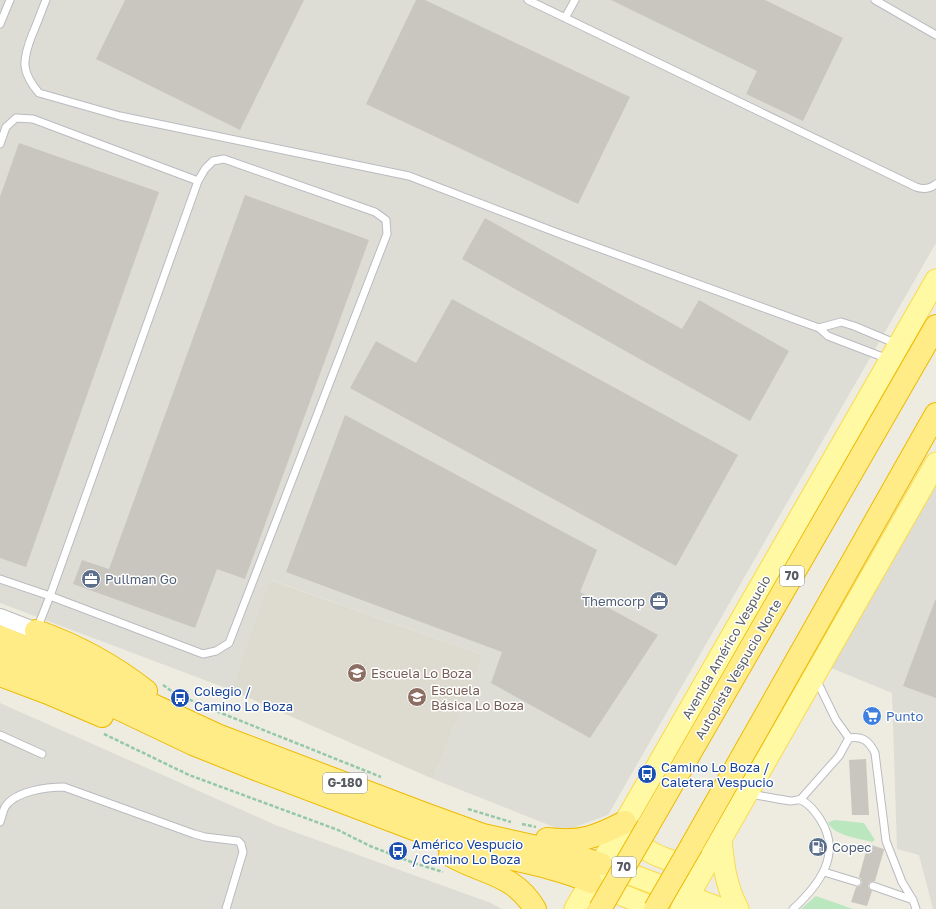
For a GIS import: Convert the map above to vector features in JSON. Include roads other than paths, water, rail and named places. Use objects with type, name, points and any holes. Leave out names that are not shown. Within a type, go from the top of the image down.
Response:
[{"type":"highway","name":"Autopista Vespucio Norte","points":[[600,909],[936,326]]},
{"type":"highway","points":[[656,909],[936,414]]},
{"type":"highway","points":[[36,631],[72,645],[109,664],[191,723]]},
{"type":"highway","points":[[0,637],[60,662],[191,723]]},
{"type":"highway","points":[[0,656],[50,676],[112,704],[171,734]]},
{"type":"highway","points":[[0,675],[129,727],[156,733],[171,734]]},
{"type":"highway","name":"G-180","points":[[191,723],[234,742],[468,830],[572,855],[596,873]]},
{"type":"highway","name":"G-180","points":[[171,734],[258,770],[459,846],[490,855],[572,874],[596,873]]},
{"type":"highway","points":[[501,839],[527,838],[576,840],[591,838],[626,822]]},
{"type":"highway","points":[[422,832],[431,842],[455,858],[505,879],[525,896],[535,909]]},
{"type":"main road","name":"Avenida Américo Vespucio","points":[[575,909],[936,280]]},
{"type":"main road","points":[[684,903],[936,463]]},
{"type":"main road","points":[[626,822],[640,844],[667,860],[684,864],[707,862]]},
{"type":"main road","points":[[721,839],[727,881],[738,909]]},
{"type":"main road","name":"G-180","points":[[596,873],[684,903],[722,909]]},
{"type":"main road","name":"G-180","points":[[596,873],[656,909]]},
{"type":"street","points":[[0,618],[36,631]]},
{"type":"lane","points":[[0,24],[10,0]]},
{"type":"lane","points":[[46,0],[25,52],[24,65],[31,84],[39,93],[120,116],[409,176],[563,235],[819,328],[828,336],[894,352]]},
{"type":"lane","points":[[528,0],[916,187],[924,189],[936,184]]},
{"type":"lane","points":[[565,18],[575,0]]},
{"type":"lane","points":[[875,0],[936,35]]},
{"type":"lane","points":[[0,144],[6,127],[16,118],[33,119],[198,181]]},
{"type":"lane","points":[[0,579],[50,596],[203,654],[216,651],[229,643],[387,234],[386,220],[375,212],[224,159],[213,161],[205,169],[198,181],[50,596],[36,631]]},
{"type":"lane","points":[[819,328],[840,322],[854,326],[894,352]]},
{"type":"lane","points":[[815,675],[836,720],[849,738]]},
{"type":"lane","points":[[0,735],[42,754]]},
{"type":"lane","points":[[849,738],[857,737],[865,739],[871,744],[875,753],[886,841],[902,882],[913,900],[916,909]]},
{"type":"lane","points":[[800,800],[839,756],[849,738]]},
{"type":"lane","points":[[0,822],[6,806],[17,797],[32,791],[49,787],[64,787],[194,834],[205,837],[238,841],[241,844],[243,852],[226,909]]},
{"type":"lane","points":[[746,794],[792,801],[800,800],[809,806],[823,823],[827,834],[829,854],[824,872],[793,909]]},
{"type":"lane","points":[[824,872],[857,882]]},
{"type":"lane","points":[[873,886],[913,900]]},
{"type":"place","name":"Pullman Go","points":[[91,579]]},
{"type":"place","name":"Themcorp","points":[[659,601]]},
{"type":"place","name":"Escuela Lo Boza","points":[[357,673]]},
{"type":"place","name":"Escuela Básica Lo Boza","points":[[417,697]]},
{"type":"place","name":"Colegio / Camino Lo Boza","points":[[180,698]]},
{"type":"place","name":"Punto","points":[[872,716]]},
{"type":"place","name":"Camino Lo Boza / Caletera Vespucio","points":[[647,774]]},
{"type":"place","name":"Copec","points":[[818,847]]},
{"type":"place","name":"Américo Vespucio / Camino Lo Boza","points":[[398,851]]}]
